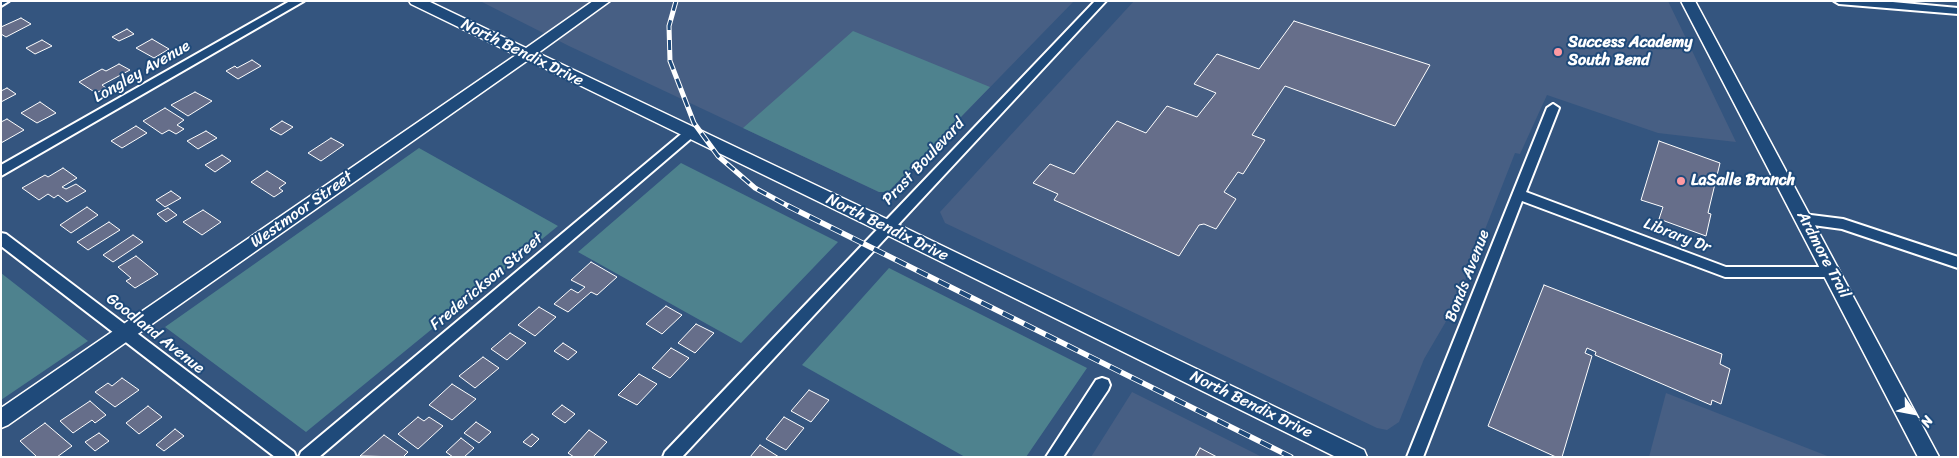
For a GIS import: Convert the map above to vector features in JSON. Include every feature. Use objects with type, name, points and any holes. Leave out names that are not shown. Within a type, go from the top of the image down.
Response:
[{"type":"street","name":"Longley Avenue","points":[[1,171],[299,1]]},
{"type":"street","name":"North Bendix Drive","points":[[416,1],[525,55],[887,227],[1357,457]]},
{"type":"street","name":"Westmoor Street","points":[[1,419],[603,1]]},
{"type":"street","name":"Prast Boulevard","points":[[671,457],[1101,1]]},
{"type":"street","name":"Ardmore Trail","points":[[1688,1],[1803,220],[1931,456]]},
{"type":"street","points":[[1839,1],[1958,11]]},
{"type":"street","name":"Bonds Avenue","points":[[1415,457],[1518,194],[1554,108]]},
{"type":"street","name":"Frederickson Street","points":[[307,457],[690,133]]},
{"type":"street","name":"Library Dr","points":[[1518,194],[1725,272],[1832,272]]},
{"type":"street","points":[[1803,220],[1843,224],[1958,263]]},
{"type":"street","name":"Goodland Avenue","points":[[1,238],[288,457]]},
{"type":"street","points":[[1054,457],[1102,385]]},
{"type":"shaded area","points":[[480,1],[1074,1],[888,192],[879,192],[569,46]]},
{"type":"shaded area","points":[[1134,1],[1668,1],[1736,142],[1658,133],[1547,95],[1520,154],[1515,153],[1455,306],[1424,359],[1399,422],[1387,430],[1377,428],[945,223],[940,212]]},
{"type":"shaded area","points":[[1132,392],[1262,457],[1091,457]]},
{"type":"shaded area","points":[[1666,393],[1830,457],[1649,457]]},
{"type":"green space","points":[[853,31],[990,87],[888,192],[879,192],[743,128]]},
{"type":"green space","points":[[419,148],[558,226],[306,432],[165,327]]},
{"type":"green space","points":[[681,163],[838,242],[741,343],[578,252]]},
{"type":"green space","points":[[889,268],[1087,368],[1026,457],[965,457],[802,365]]},
{"type":"green space","points":[[1,273],[88,341],[1,400]]},
{"type":"building","points":[[21,18],[31,24],[6,37],[1,34],[1,27]]},
{"type":"building","points":[[1294,21],[1430,65],[1395,126],[1285,86],[1252,135],[1265,140],[1243,174],[1238,172],[1224,192],[1236,199],[1216,229],[1204,224],[1199,225],[1179,256],[1054,200],[1058,194],[1033,183],[1050,164],[1074,174],[1117,121],[1146,133],[1167,106],[1197,117],[1216,93],[1194,84],[1217,54],[1259,69]]},
{"type":"building","points":[[127,29],[134,34],[119,41],[112,37]]},
{"type":"building","points":[[152,39],[169,49],[154,58],[136,48]]},
{"type":"building","points":[[42,40],[52,46],[35,54],[26,48]]},
{"type":"building","points":[[252,60],[261,66],[238,79],[226,71],[235,66],[237,68]]},
{"type":"building","points":[[119,64],[130,70],[102,85],[106,88],[96,93],[79,82],[102,69],[106,71]]},
{"type":"building","points":[[7,88],[16,94],[1,102],[1,91]]},
{"type":"building","points":[[195,92],[212,101],[188,116],[171,105]]},
{"type":"building","points":[[40,102],[56,113],[37,123],[21,113]]},
{"type":"building","points":[[165,108],[184,120],[177,125],[184,129],[176,134],[169,130],[162,134],[143,121]]},
{"type":"building","points":[[7,119],[24,130],[1,143],[1,122]]},
{"type":"building","points":[[282,121],[293,127],[281,135],[270,129]]},
{"type":"building","points":[[136,126],[147,133],[122,148],[111,141]]},
{"type":"building","points":[[206,131],[217,138],[198,149],[187,141]]},
{"type":"building","points":[[331,138],[344,145],[321,161],[308,153]]},
{"type":"building","name":"LaSalle Branch","points":[[1659,141],[1720,163],[1708,213],[1711,214],[1706,236],[1659,219],[1663,207],[1641,200]]},
{"type":"building","points":[[222,155],[231,161],[215,172],[205,165]]},
{"type":"building","points":[[63,168],[77,178],[62,187],[66,189],[76,184],[86,191],[67,202],[58,195],[54,198],[48,194],[39,200],[22,188],[45,175],[48,177]]},
{"type":"building","points":[[267,171],[286,183],[279,188],[283,191],[274,197],[251,182]]},
{"type":"building","points":[[171,191],[181,198],[165,207],[156,200]]},
{"type":"building","points":[[87,207],[98,215],[71,233],[60,225]]},
{"type":"building","points":[[168,208],[177,215],[166,222],[157,214]]},
{"type":"building","points":[[203,210],[221,222],[202,235],[183,222]]},
{"type":"building","points":[[109,222],[120,230],[88,250],[77,242]]},
{"type":"building","points":[[133,235],[143,242],[113,262],[103,255]]},
{"type":"building","points":[[136,256],[158,274],[135,288],[126,281],[131,278],[118,267]]},
{"type":"building","points":[[591,262],[617,277],[597,295],[591,292],[568,312],[554,304],[571,289],[578,293],[585,287],[571,280]]},
{"type":"building","points":[[1544,285],[1722,354],[1720,364],[1730,369],[1721,404],[1712,400],[1711,405],[1595,355],[1596,352],[1587,348],[1585,353],[1592,356],[1562,457],[1556,457],[1488,426]]},
{"type":"building","points":[[666,306],[682,315],[662,334],[646,324]]},
{"type":"building","points":[[539,307],[556,317],[535,336],[518,325]]},
{"type":"building","points":[[696,324],[714,333],[695,353],[678,343]]},
{"type":"building","points":[[510,333],[526,343],[507,360],[491,349]]},
{"type":"building","points":[[563,343],[577,352],[568,360],[554,351]]},
{"type":"building","points":[[671,348],[689,358],[670,378],[652,368]]},
{"type":"building","points":[[483,357],[499,368],[475,388],[459,376]]},
{"type":"building","points":[[639,374],[657,384],[637,405],[618,395]]},
{"type":"building","points":[[122,378],[139,390],[115,407],[95,392],[108,383],[112,386]]},
{"type":"building","points":[[452,384],[476,399],[452,420],[429,405]]},
{"type":"building","points":[[809,390],[829,400],[811,422],[791,411]]},
{"type":"building","points":[[90,401],[106,415],[95,423],[92,420],[73,433],[60,421]]},
{"type":"building","points":[[562,405],[575,414],[565,423],[552,414]]},
{"type":"building","points":[[148,406],[162,417],[139,434],[126,423]]},
{"type":"building","points":[[418,417],[424,421],[429,417],[443,426],[418,449],[398,434]]},
{"type":"building","points":[[784,417],[804,428],[786,450],[766,439]]},
{"type":"building","points":[[476,422],[491,432],[479,443],[464,433]]},
{"type":"building","points":[[45,423],[72,446],[57,457],[37,457],[20,441]]},
{"type":"building","points":[[175,429],[184,436],[164,451],[156,445]]},
{"type":"building","points":[[589,430],[607,442],[593,457],[574,457],[568,453]]},
{"type":"building","points":[[99,433],[109,441],[95,451],[85,442]]},
{"type":"building","points":[[532,434],[539,439],[531,447],[523,442]]},
{"type":"building","points":[[384,435],[408,452],[403,457],[360,456]]},
{"type":"building","points":[[461,438],[474,448],[464,457],[453,457],[446,452]]},
{"type":"building","points":[[760,445],[779,457],[750,457]]},
{"type":"building","points":[[1200,448],[1217,457],[1195,457]]},
{"type":"railway","points":[[676,1],[669,26],[670,61],[694,123],[718,156],[755,188],[790,207]]},
{"type":"railway","points":[[790,207],[1291,457]]},
{"type":"place","name":"Success Academy South Bend","points":[[1558,52]]},
{"type":"place","name":"LaSalle Branch","points":[[1681,181]]}]
